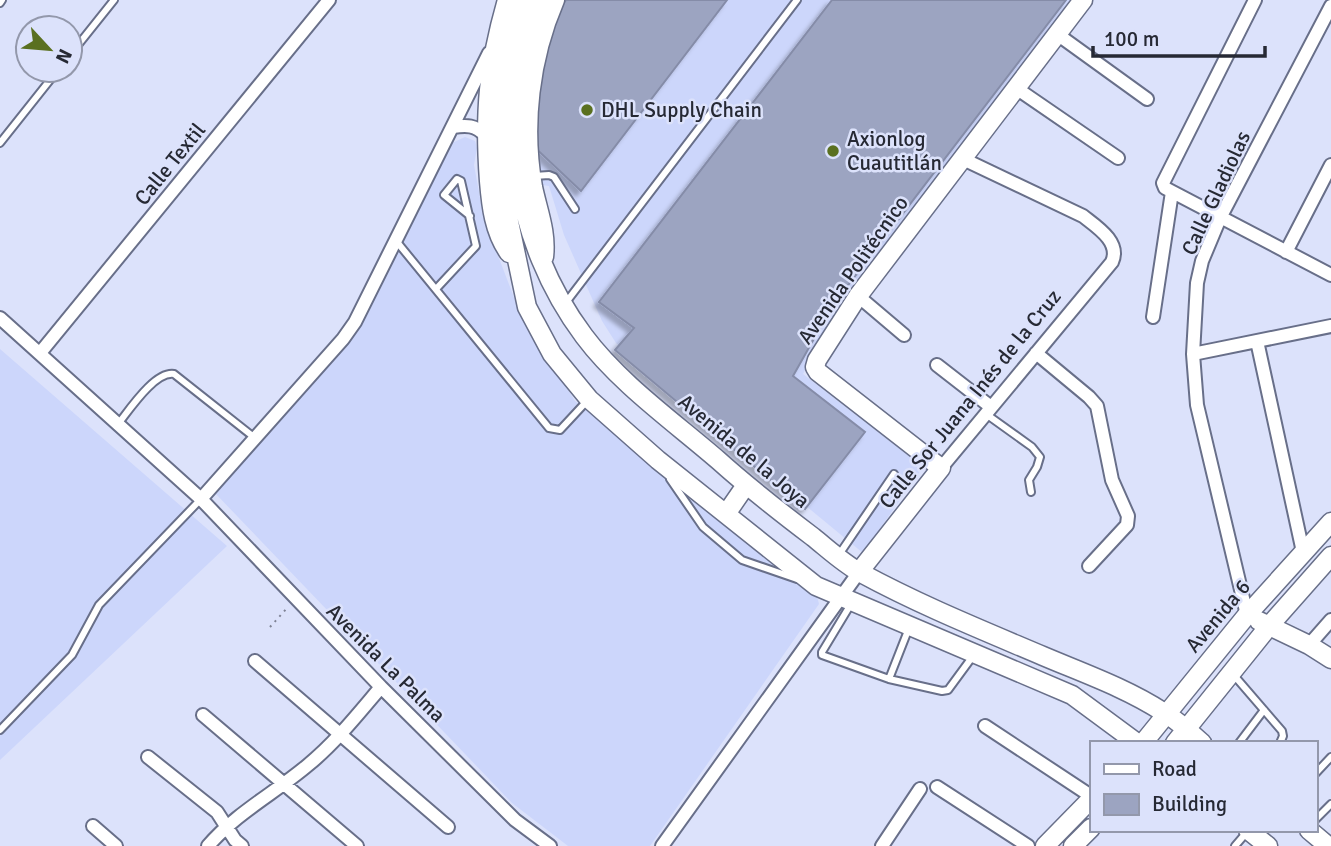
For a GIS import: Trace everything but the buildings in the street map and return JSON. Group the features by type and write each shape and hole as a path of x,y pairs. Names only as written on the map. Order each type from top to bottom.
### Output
{"main road":[{"path":"507,0 495,43 487,96 485,135 494,222 502,244 517,264"},
{"name":"Avenida de la Joya","path":"521,0 504,65 500,104 517,264 527,307 552,354 589,399 657,460 816,586 1072,695 1134,741"},
{"name":"Avenida de la Joya","path":"537,0 523,44 515,105 512,199 564,306 584,338 618,374 746,485 859,572 959,620 1138,697 1167,714 1181,736"},
{"path":"543,264 544,230 532,176 528,139 531,81 545,22 555,0"},
{"name":"Avenida Politécnico","path":"941,468 818,372 815,366 858,296 1083,0"},
{"name":"Calle Sor Juana Inés de la Cruz","path":"859,572 941,468"},
{"path":"726,514 746,485"},
{"name":"Avenida 6","path":"1145,741 1247,615 1331,522"},
{"path":"1181,736 1269,626 1331,556"},
{"path":"1247,615 1309,645 1331,659"},
{"path":"1045,846 1090,798"},
{"path":"1073,846 1090,829"},
{"path":"1250,832 1268,846"}],"street":[{"name":"Calle Textil","path":"40,353 329,0"},
{"path":"1153,317 1168,188 1255,0"},
{"name":"Calle Gladiolas","path":"1247,615 1197,405 1193,354 1197,283 1202,261 1220,218 1331,5"},
{"path":"1057,34 1147,99"},
{"path":"201,499 343,339 355,322 495,43"},
{"path":"1016,88 1118,158"},
{"path":"453,127 470,125 485,135"},
{"name":"Calle Sor Juana Inés de la Cruz","path":"941,468 1112,262 1115,254 1114,245 1083,216 961,158"},
{"path":"1286,252 1331,165"},
{"path":"1168,188 1331,275"},
{"path":"858,296 904,335"},
{"name":"Avenida La Palma","path":"0,318 201,499 381,687 515,820 550,846"},
{"path":"1193,354 1331,326"},
{"path":"1257,341 1303,552"},
{"path":"1036,354 1097,406 1112,480 1128,516 1127,525 1089,566"},
{"path":"937,365 988,411"},
{"path":"662,846 825,618 846,600 859,572"},
{"path":"1309,645 1331,620"},
{"path":"255,661 448,827"},
{"path":"208,846 225,827 309,765 381,687"},
{"path":"203,715 357,846"},
{"path":"985,726 1090,796"},
{"path":"148,757 217,812 225,827 242,846"},
{"path":"937,788 1028,846"},
{"path":"887,844 919,789"},
{"path":"93,826 116,846"}],"lane":[{"path":"84,38 114,0"},
{"path":"564,306 797,0"},
{"path":"0,143 47,84"},
{"path":"532,176 554,177 575,209"},
{"path":"436,289 476,246 470,216 461,181 457,179 444,195 470,216"},
{"path":"397,242 549,428 560,430 589,399"},
{"path":"118,424 157,378 166,373 174,374 255,438"},
{"path":"988,411 1032,447 1040,457 1029,480 1031,492"},
{"path":"657,460 703,527 742,560 816,586"},
{"path":"838,556 894,474"},
{"path":"0,730 72,655 99,605 201,499"},
{"path":"846,600 838,625 822,655 889,679 942,691 948,690 974,654"},
{"path":"825,618 838,625"},
{"path":"889,679 910,626"},
{"path":"1232,673 1282,732 1281,741"},
{"path":"1241,741 1264,710"},
{"path":"1317,772 1331,757"},
{"path":"1317,818 1331,804"},
{"path":"1235,846 1246,832"}],"path":[{"path":"270,627 296,599"}],"shaded area":[{"name":"Axionlog Cuautitlán","path":"565,0 1072,0 840,302 803,374 923,467 863,553 657,383 616,343 602,321 564,235 549,186 542,185 535,128 541,70"},
{"path":"465,137 475,141 477,148 474,165 484,219 520,313 575,401 817,596 819,604 650,846 568,846 512,803 214,492 354,331 452,143"},
{"path":"0,349 227,546 0,760"}],"place":[{"name":"DHL Supply Chain","path":"587,110"},
{"name":"Axionlog Cuautitlán","path":"833,151"}]}
